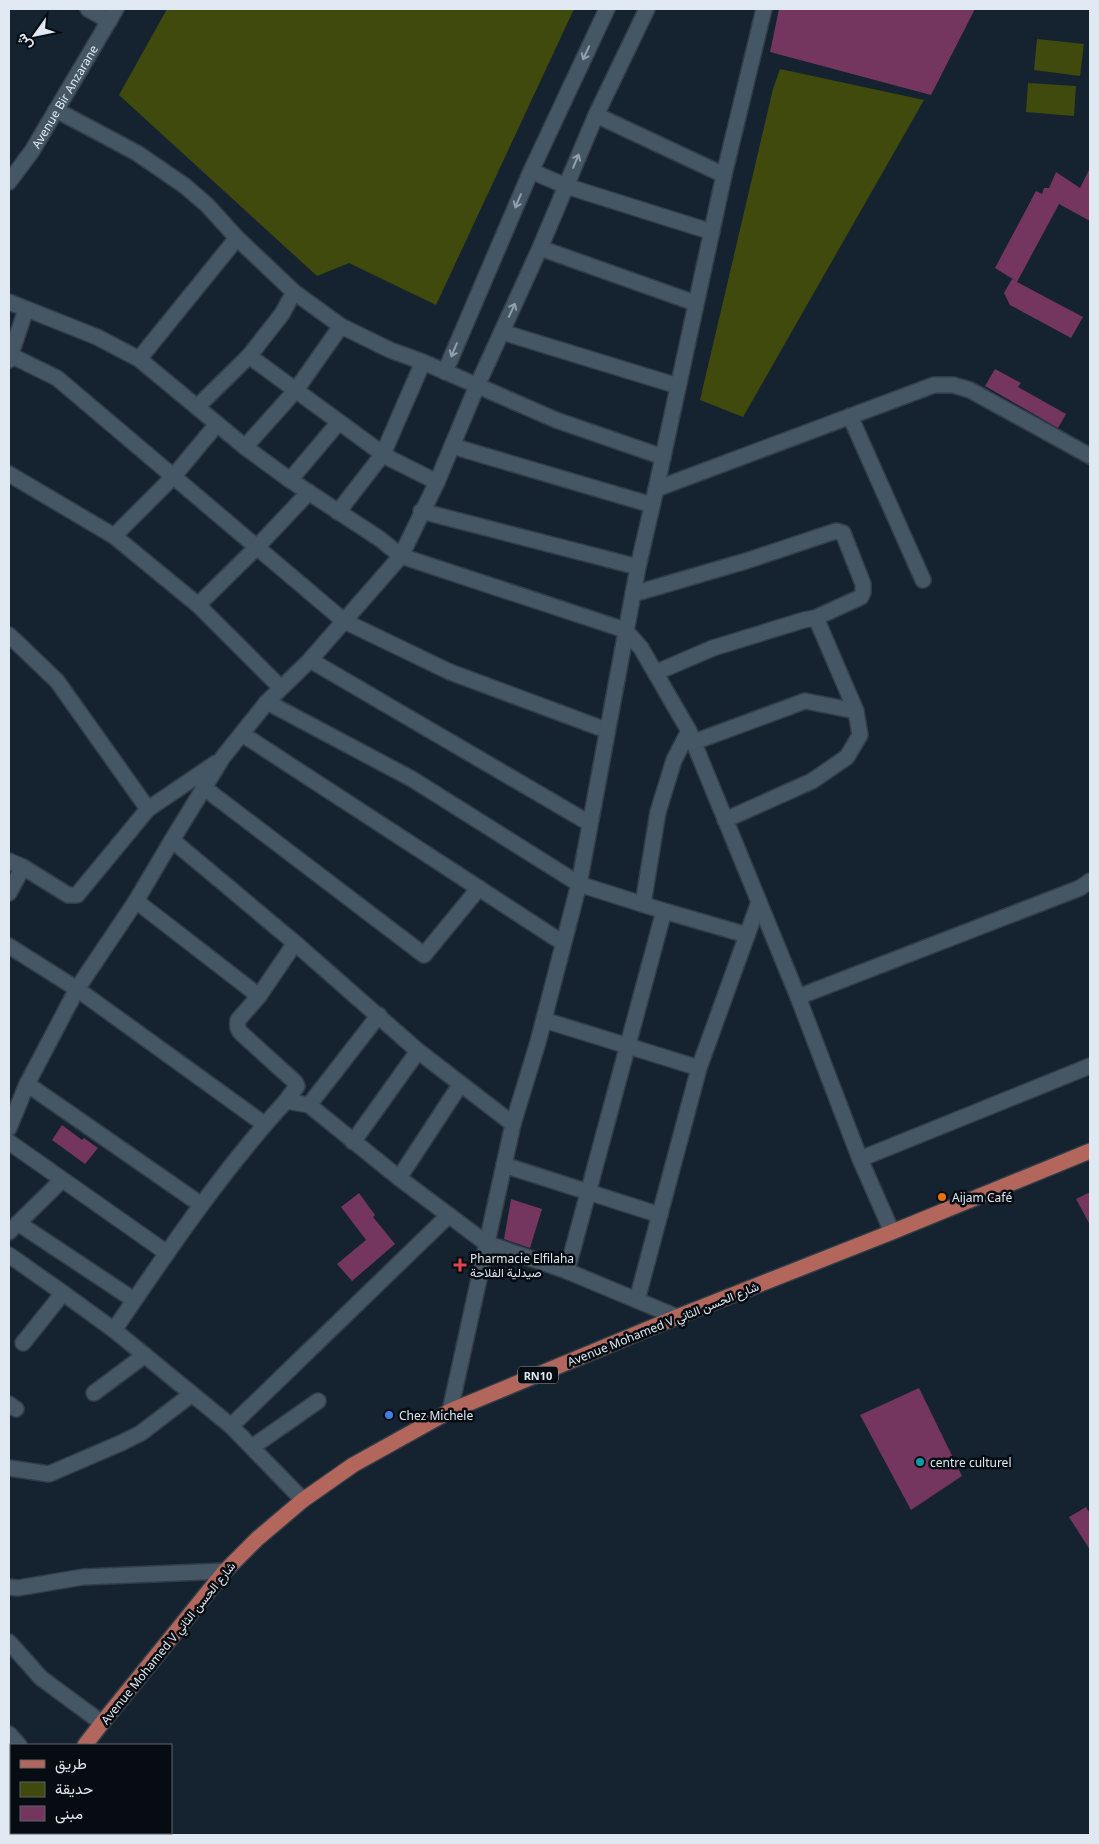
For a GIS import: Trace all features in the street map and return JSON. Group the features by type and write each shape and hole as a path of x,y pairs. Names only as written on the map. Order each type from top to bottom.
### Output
{"main road":[{"name":"Avenue Mohamed V شارع الحسن الثاني","path":"87,1744 225,1571 257,1539 303,1500 353,1465 450,1411 677,1317 1090,1151"}],"street":[{"path":"88,9 113,15"},
{"path":"445,372 531,171 607,9"},
{"path":"9,1128 27,1084 77,989 136,901 203,787 267,702 310,660 401,556 437,482 476,386 540,248 596,115 647,9"},
{"path":"450,1411 513,1124 544,1020 579,884 606,730 638,567 724,174 764,9"},
{"name":"Avenue Bir Anzarane","path":"9,182 32,151 113,15"},
{"path":"56,110 137,153 161,169 207,206 237,238 294,292 341,326 390,350 423,362 556,420 663,457"},
{"path":"596,115 724,174"},
{"path":"531,171 566,186 712,232"},
{"path":"139,359 237,238"},
{"path":"540,248 695,303"},
{"path":"197,407 249,356 282,314 294,292"},
{"path":"9,302 97,337 139,359 245,447 290,480 380,539 401,556 625,630 641,648 656,672 691,737 798,997 860,1159 892,1232"},
{"path":"26,310 9,357 57,378 344,621 450,672 606,730"},
{"path":"245,447 296,390 341,326"},
{"path":"502,332 678,386"},
{"path":"249,356 383,454 437,482"},
{"path":"338,512 383,454 423,362"},
{"path":"656,489 934,385 953,385 970,390 1090,456"},
{"path":"850,416 923,580"},
{"path":"290,480 339,422"},
{"path":"114,536 173,477 217,424"},
{"path":"452,446 652,505"},
{"path":"9,474 114,536 198,605 280,688"},
{"path":"198,605 309,492"},
{"path":"422,511 638,567"},
{"path":"633,594 746,561 836,531 843,533 863,584 864,592 861,597 815,618 713,648 656,672"},
{"path":"725,820 812,781 847,757 860,735 856,710 815,618"},
{"path":"10,637 57,681 148,809"},
{"path":"310,660 589,824"},
{"path":"643,904 658,812 674,760 691,737 805,701 856,710"},
{"path":"267,702 412,779 579,884 664,911 747,934"},
{"path":"242,734 563,943"},
{"path":"9,861 23,867 68,895 76,895 148,809 223,758"},
{"path":"203,787 424,955 479,888"},
{"path":"172,840 296,943 418,1051 513,1124"},
{"path":"9,893 23,867"},
{"path":"798,997 1080,888 1090,882"},
{"path":"136,901 259,996"},
{"path":"638,1300 699,1068 759,902"},
{"path":"567,1272 664,911"},
{"path":"114,1330 200,1204 297,1086 295,1082 238,1031 238,1020 259,996 296,943"},
{"path":"9,946 77,989 264,1124"},
{"path":"309,1105 379,1015"},
{"path":"544,1020 699,1068"},
{"path":"353,1142 418,1051"},
{"path":"860,1159 1090,1066"},
{"path":"27,1084 200,1204"},
{"path":"399,1178 460,1085"},
{"path":"286,1101 309,1105 399,1178 486,1242 567,1272 677,1317"},
{"path":"9,1142 167,1253"},
{"path":"504,1165 660,1215"},
{"path":"62,1180 14,1228 134,1300"},
{"path":"231,1426 449,1215"},
{"path":"9,1255 114,1330 231,1426 303,1500"},
{"path":"24,1343 63,1293"},
{"path":"94,1393 145,1355"},
{"path":"9,1468 50,1474 141,1433 192,1394"},
{"path":"252,1448 318,1401"},
{"path":"12,1590 83,1577 225,1571"},
{"path":"9,1642 41,1678 102,1723"},
{"path":"9,1734 18,1744"}],"green space":[{"path":"167,9 574,9 436,305 349,263 317,276 119,95"},
{"path":"1037,39 1084,44 1080,76 1034,70"},
{"path":"780,69 924,100 743,417 700,400 773,89"},
{"path":"1028,83 1076,86 1074,116 1026,112"}],"building":[{"path":"779,9 975,9 931,95 770,52"},
{"path":"1090,168 1090,221 1059,204 1017,282 1083,317 1071,338 1010,305 1004,293 1012,279 1016,281 995,268 1036,191 1042,194 1044,188 1049,188 1056,172 1080,188"},
{"path":"995,369 1021,383 1018,387 1066,414 1058,428 985,386"},
{"path":"62,1125 82,1140 84,1138 98,1148 85,1164 52,1140"},
{"path":"1090,1192 1090,1225 1076,1199"},
{"path":"359,1193 375,1215 373,1217 395,1244 352,1281 337,1264 366,1240 341,1207"},
{"path":"511,1199 542,1209 530,1248 504,1239"},
{"name":"centre culturel","path":"919,1388 962,1476 911,1510 860,1415"},
{"path":"1086,1507 1090,1514 1090,1550 1069,1517"}],"place":[{"name":"Aijam Café","path":"942,1197"},
{"name":"Pharmacie Elfilaha صيدلية الفلاحة","path":"460,1265"},
{"name":"Chez Michele","path":"389,1415"},
{"name":"centre culturel","path":"920,1462"}]}
